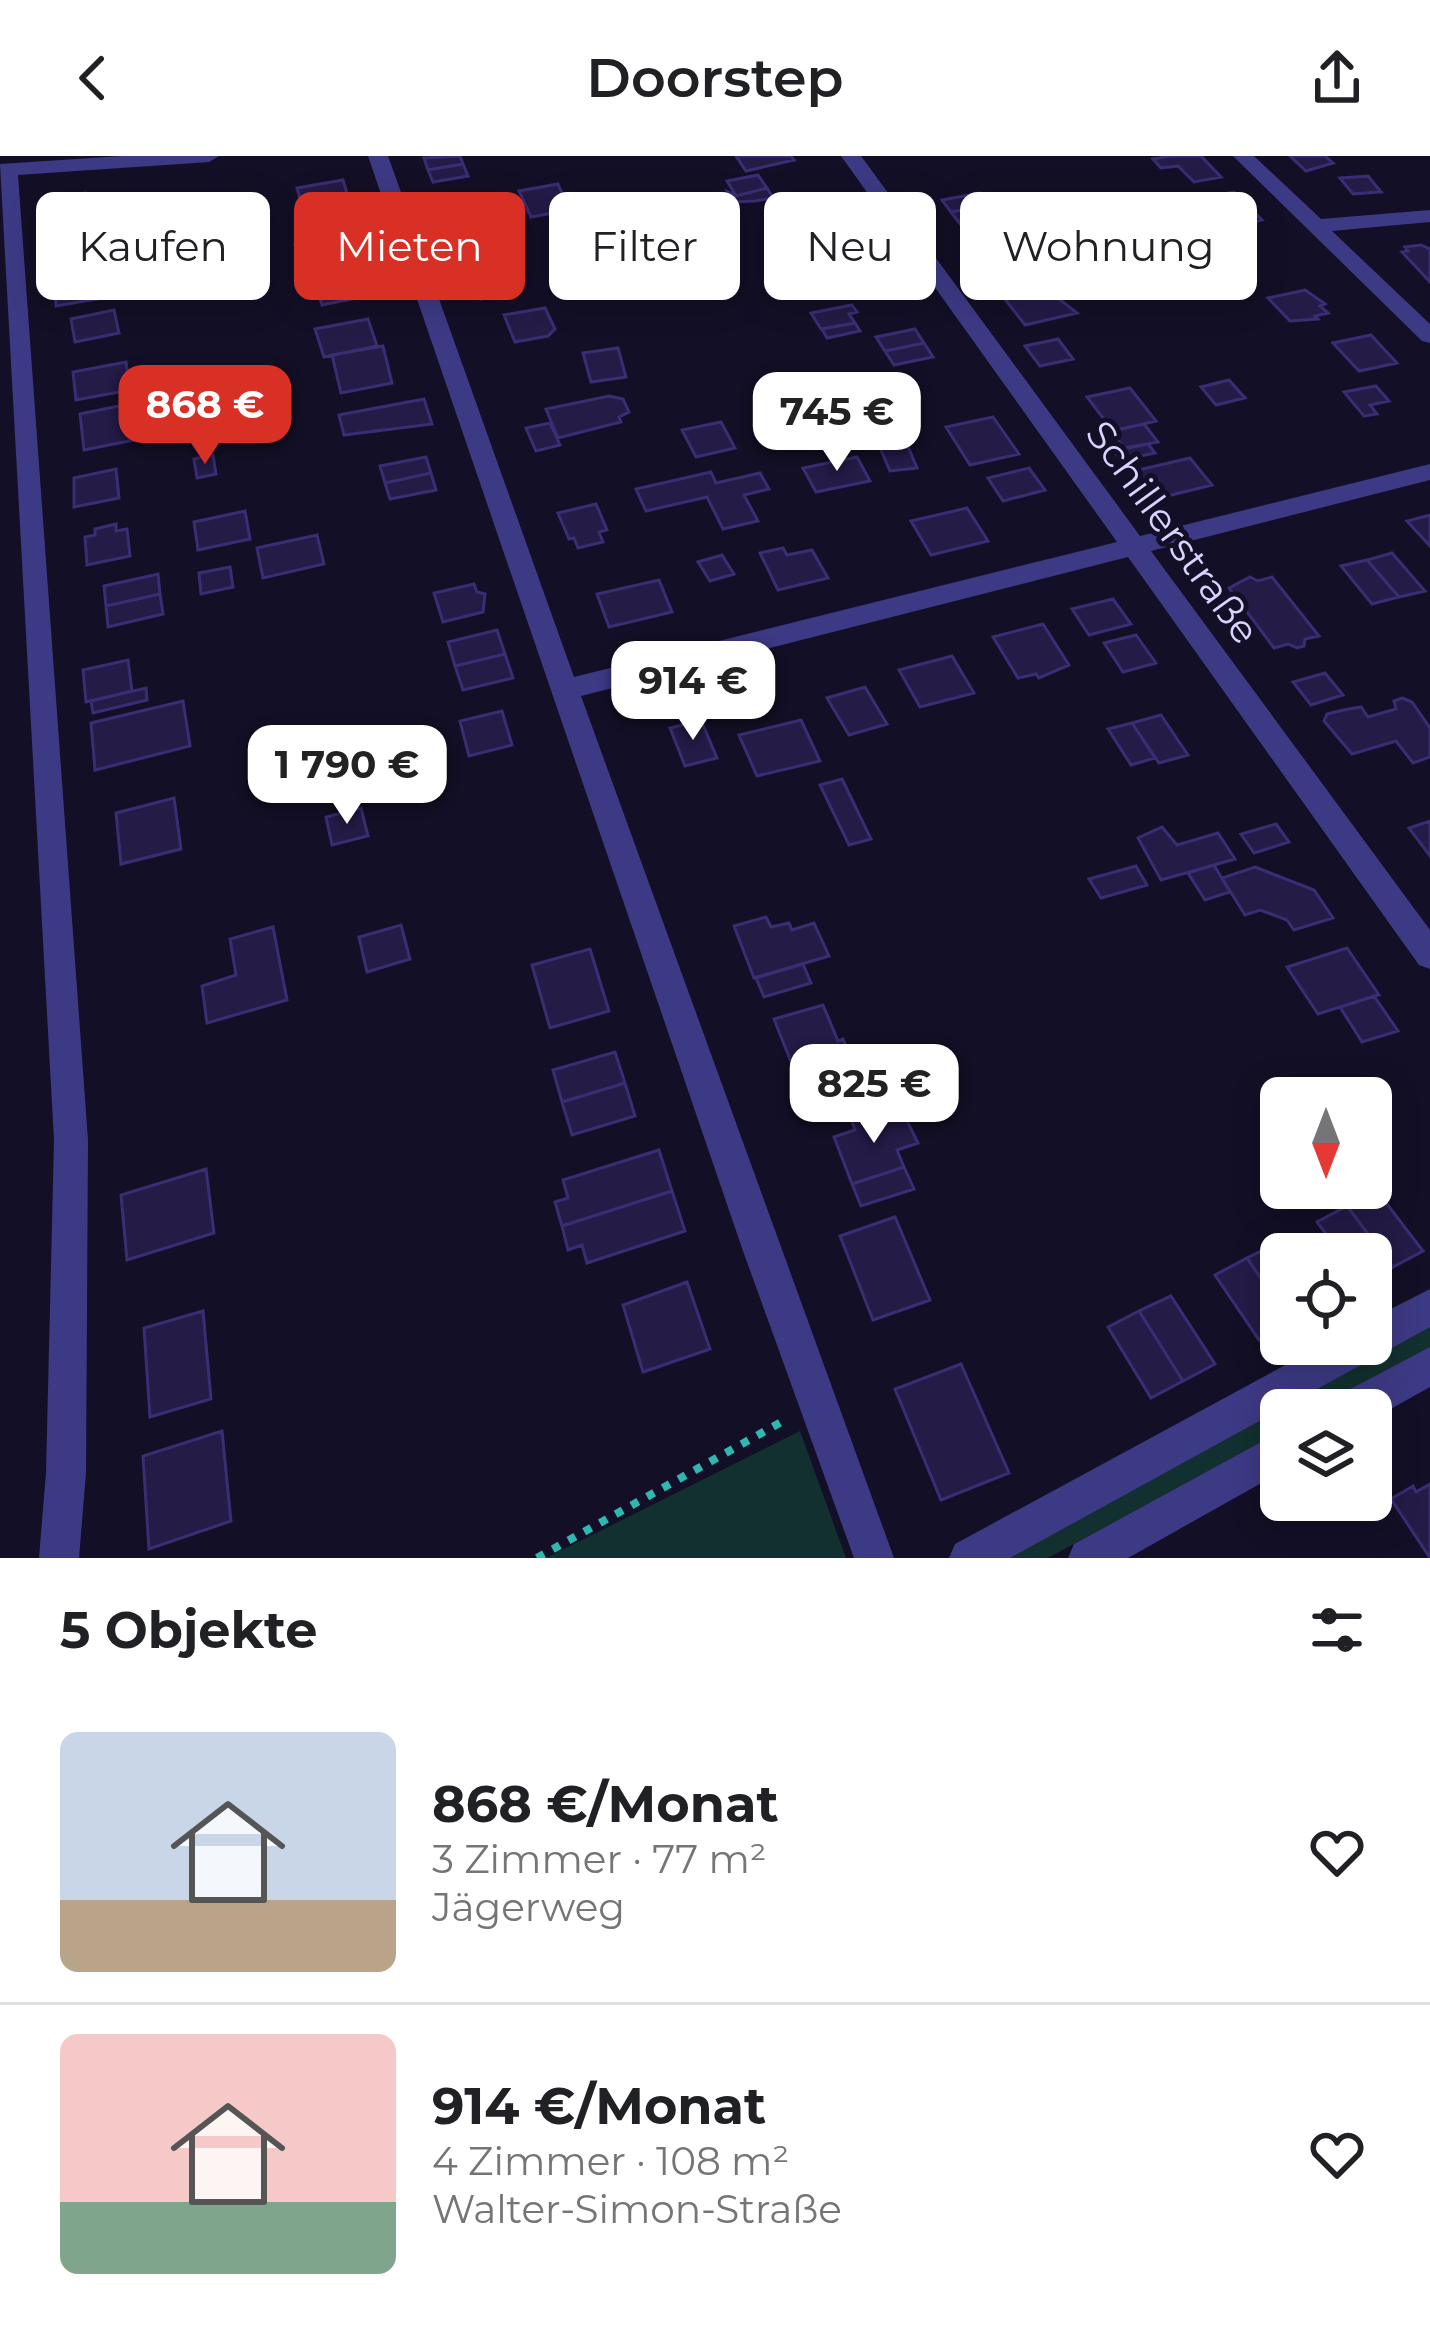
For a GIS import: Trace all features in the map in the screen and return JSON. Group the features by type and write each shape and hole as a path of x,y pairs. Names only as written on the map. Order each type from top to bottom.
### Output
{"street":[{"path":"58,1558 66,1474 71,1140 4,170 209,156"},
{"path":"378,156 816,1407 874,1558"},
{"name":"Schillerstraße","path":"851,156 1430,955"},
{"path":"1243,156 1430,336"},
{"path":"1316,226 1430,216"},
{"path":"564,690 1430,472"},
{"path":"1392,1328 1430,1307"},
{"path":"969,1558 1323,1365"},
{"path":"1389,1389 1430,1366"},
{"path":"1088,1558 1260,1462"}],"path":[{"path":"537,1558 766,1429 816,1407"}],"green space":[{"path":"1430,1325 1430,1349 1357,1389 1315,1389 1358,1365 1392,1365 1392,1346"},
{"path":"1260,1419 1260,1442 1048,1558 1010,1558"},
{"path":"800,1431 846,1558 546,1558"}],"building":[{"path":"460,156 463,164 428,170 424,158"},
{"path":"736,156 791,156 794,160 746,171"},
{"path":"1201,156 1221,177 1194,182 1178,166 1161,168 1153,159"},
{"path":"1290,156 1325,156 1333,163 1306,171"},
{"path":"463,164 468,176 433,182 428,170"},
{"path":"758,175 767,188 740,195 727,181"},
{"path":"1368,176 1381,192 1353,194 1340,178"},
{"path":"343,180 347,192 298,192 297,188"},
{"path":"558,184 561,192 549,192 549,214 531,217 525,192 519,191"},
{"path":"767,188 769,192 755,201 740,202 740,195"},
{"path":"960,197 960,210 951,212 942,200"},
{"path":"1405,247 1430,249 1430,282 1402,252 1408,251"},
{"path":"1305,290 1325,304 1320,306 1328,313 1315,316 1318,319 1290,321 1268,298"},
{"path":"56,300 91,300 56,306"},
{"path":"1006,300 1060,300 1077,313 1025,325"},
{"path":"852,305 857,312 849,314 855,323 821,329 811,313"},
{"path":"545,308 555,329 548,336 515,342 504,315"},
{"path":"114,310 119,333 75,342 71,319"},
{"path":"368,319 377,346 324,357 315,329"},
{"path":"855,323 860,331 827,338 822,329"},
{"path":"915,329 924,343 885,351 876,337"},
{"path":"1371,335 1397,363 1359,371 1333,343"},
{"path":"1058,339 1073,359 1040,366 1025,346"},
{"path":"924,343 933,357 894,365 885,351"},
{"path":"383,346 392,383 341,393 332,355"},
{"path":"618,348 626,377 591,382 583,353"},
{"path":"126,362 130,390 76,400 73,372"},
{"path":"1229,380 1245,398 1216,405 1201,387"},
{"path":"1376,386 1389,401 1370,405 1377,414 1364,416 1344,392"},
{"path":"1130,388 1156,421 1113,431 1087,397"},
{"path":"609,396 623,399 629,412 619,417 621,422 558,438 546,409"},
{"path":"424,399 432,424 344,435 339,415"},
{"path":"133,403 139,439 84,450 80,414"},
{"path":"813,408 825,426 797,433 786,415"},
{"path":"993,417 1019,454 970,465 946,427"},
{"path":"721,422 735,448 696,457 682,430"},
{"path":"550,423 560,445 536,451 526,428"},
{"path":"1144,424 1158,442 1124,448 1111,431"},
{"path":"907,444 917,468 890,471 880,448"},
{"path":"1148,444 1155,453 1121,460 1114,451"},
{"path":"213,455 216,474 197,478 194,459"},
{"path":"426,457 431,473 385,483 380,466"},
{"path":"857,457 870,481 816,492 803,468"},
{"path":"1190,458 1212,485 1151,500 1130,472"},
{"path":"1029,468 1045,490 1003,501 988,478"},
{"path":"116,469 119,498 74,507 74,478"},
{"path":"711,472 716,483 760,473 769,489 744,495 758,521 723,529 707,497 646,511 636,489"},
{"path":"431,473 436,490 390,499 385,483"},
{"path":"596,504 607,530 599,532 603,542 578,548 558,513"},
{"path":"967,508 988,541 931,555 911,521"},
{"path":"245,511 250,539 198,550 194,522"},
{"path":"1430,515 1430,546 1407,521"},
{"path":"116,524 116,531 127,529 130,556 87,565 85,537"},
{"path":"317,535 324,564 263,578 257,548"},
{"path":"783,548 787,555 812,550 828,578 778,590 760,553"},
{"path":"1392,553 1425,591 1399,597 1367,560"},
{"path":"722,555 734,574 710,581 698,562"},
{"path":"1367,560 1399,597 1372,604 1341,566"},
{"path":"230,567 233,587 201,594 199,573"},
{"path":"158,574 160,594 106,606 104,586"},
{"path":"1250,577 1258,581 1272,577 1319,636 1305,639 1304,646 1297,648 1288,644 1274,648 1229,588"},
{"path":"659,580 672,612 609,627 597,594"},
{"path":"474,584 477,592 485,594 483,612 443,622 434,593"},
{"path":"160,594 163,614 108,627 106,606"},
{"path":"1113,599 1131,624 1089,635 1072,609"},
{"path":"1043,624 1069,665 1039,678 1036,674 1018,678 993,637"},
{"path":"497,630 505,654 455,666 448,642"},
{"path":"1136,635 1156,663 1123,672 1104,643"},
{"path":"505,654 513,678 463,690 455,666"},
{"path":"952,656 974,693 920,707 899,670"},
{"path":"128,660 132,691 86,702 83,670"},
{"path":"1325,673 1343,695 1311,705 1293,682"},
{"path":"865,687 887,724 849,735 827,698"},
{"path":"146,688 147,700 93,713 91,701"},
{"path":"183,701 190,746 95,770 91,723"},
{"path":"1394,701 1412,702 1430,728 1430,757 1413,763 1396,741 1352,754 1324,721 1327,714 1361,707 1368,717 1396,709"},
{"path":"502,711 512,745 469,756 460,721"},
{"path":"1161,715 1188,755 1159,763 1132,723"},
{"path":"701,720 717,758 685,766 670,728"},
{"path":"801,720 820,761 757,776 739,735"},
{"path":"1132,723 1155,758 1131,765 1108,729"},
{"path":"420,754 426,782 384,791 379,763"},
{"path":"276,766 280,788 257,794 253,771"},
{"path":"842,779 871,839 849,845 820,785"},
{"path":"174,798 181,849 121,864 116,813"},
{"path":"361,808 368,836 332,845 326,817"},
{"path":"1430,821 1430,856 1409,828"},
{"path":"1276,824 1289,842 1254,853 1241,834"},
{"path":"1162,827 1177,845 1218,833 1235,859 1161,880 1138,838"},
{"path":"1214,865 1230,892 1205,900 1188,873"},
{"path":"1136,866 1147,885 1101,898 1089,879"},
{"path":"1255,867 1314,890 1333,918 1294,930 1287,920 1260,910 1245,915 1222,878"},
{"path":"766,917 771,927 789,923 792,930 814,923 829,956 754,978 734,926"},
{"path":"401,925 410,959 367,972 359,937"},
{"path":"273,927 287,1000 207,1023 202,986 236,975 230,939"},
{"path":"1347,948 1379,995 1318,1014 1287,967"},
{"path":"590,949 609,1011 550,1028 532,965"},
{"path":"803,964 811,983 764,997 756,978"},
{"path":"1374,996 1398,1031 1362,1042 1340,1007"},
{"path":"823,1005 852,1060 797,1077 774,1019"},
{"path":"615,1052 625,1083 562,1102 553,1070"},
{"path":"625,1083 635,1116 572,1135 562,1102"},
{"path":"870,1110 876,1123 906,1119 918,1143 897,1150 904,1167 852,1184 834,1137 855,1130 850,1116"},
{"path":"659,1150 672,1191 562,1226 555,1202 568,1198 563,1180"},
{"path":"904,1167 914,1189 861,1206 852,1184"},
{"path":"206,1169 214,1233 127,1260 121,1195"},
{"path":"672,1191 685,1231 587,1263 582,1245 568,1250 562,1226"},
{"path":"1349,1209 1391,1209 1423,1251 1393,1267 1392,1233 1367,1233"},
{"path":"1349,1209 1367,1233 1325,1233 1317,1222"},
{"path":"895,1217 930,1300 873,1320 840,1236"},
{"path":"1260,1252 1260,1277 1247,1258"},
{"path":"1247,1258 1260,1277 1260,1339 1259,1340 1215,1275"},
{"path":"687,1282 710,1349 643,1372 623,1305"},
{"path":"1171,1296 1215,1364 1183,1381 1139,1311"},
{"path":"203,1311 211,1399 150,1417 144,1328"},
{"path":"1139,1311 1183,1381 1151,1398 1108,1327"},
{"path":"961,1364 1009,1473 941,1500 895,1389"},
{"path":"222,1431 231,1521 149,1549 143,1456"},
{"path":"1430,1484 1430,1558 1392,1501 1413,1486 1416,1492"}]}
